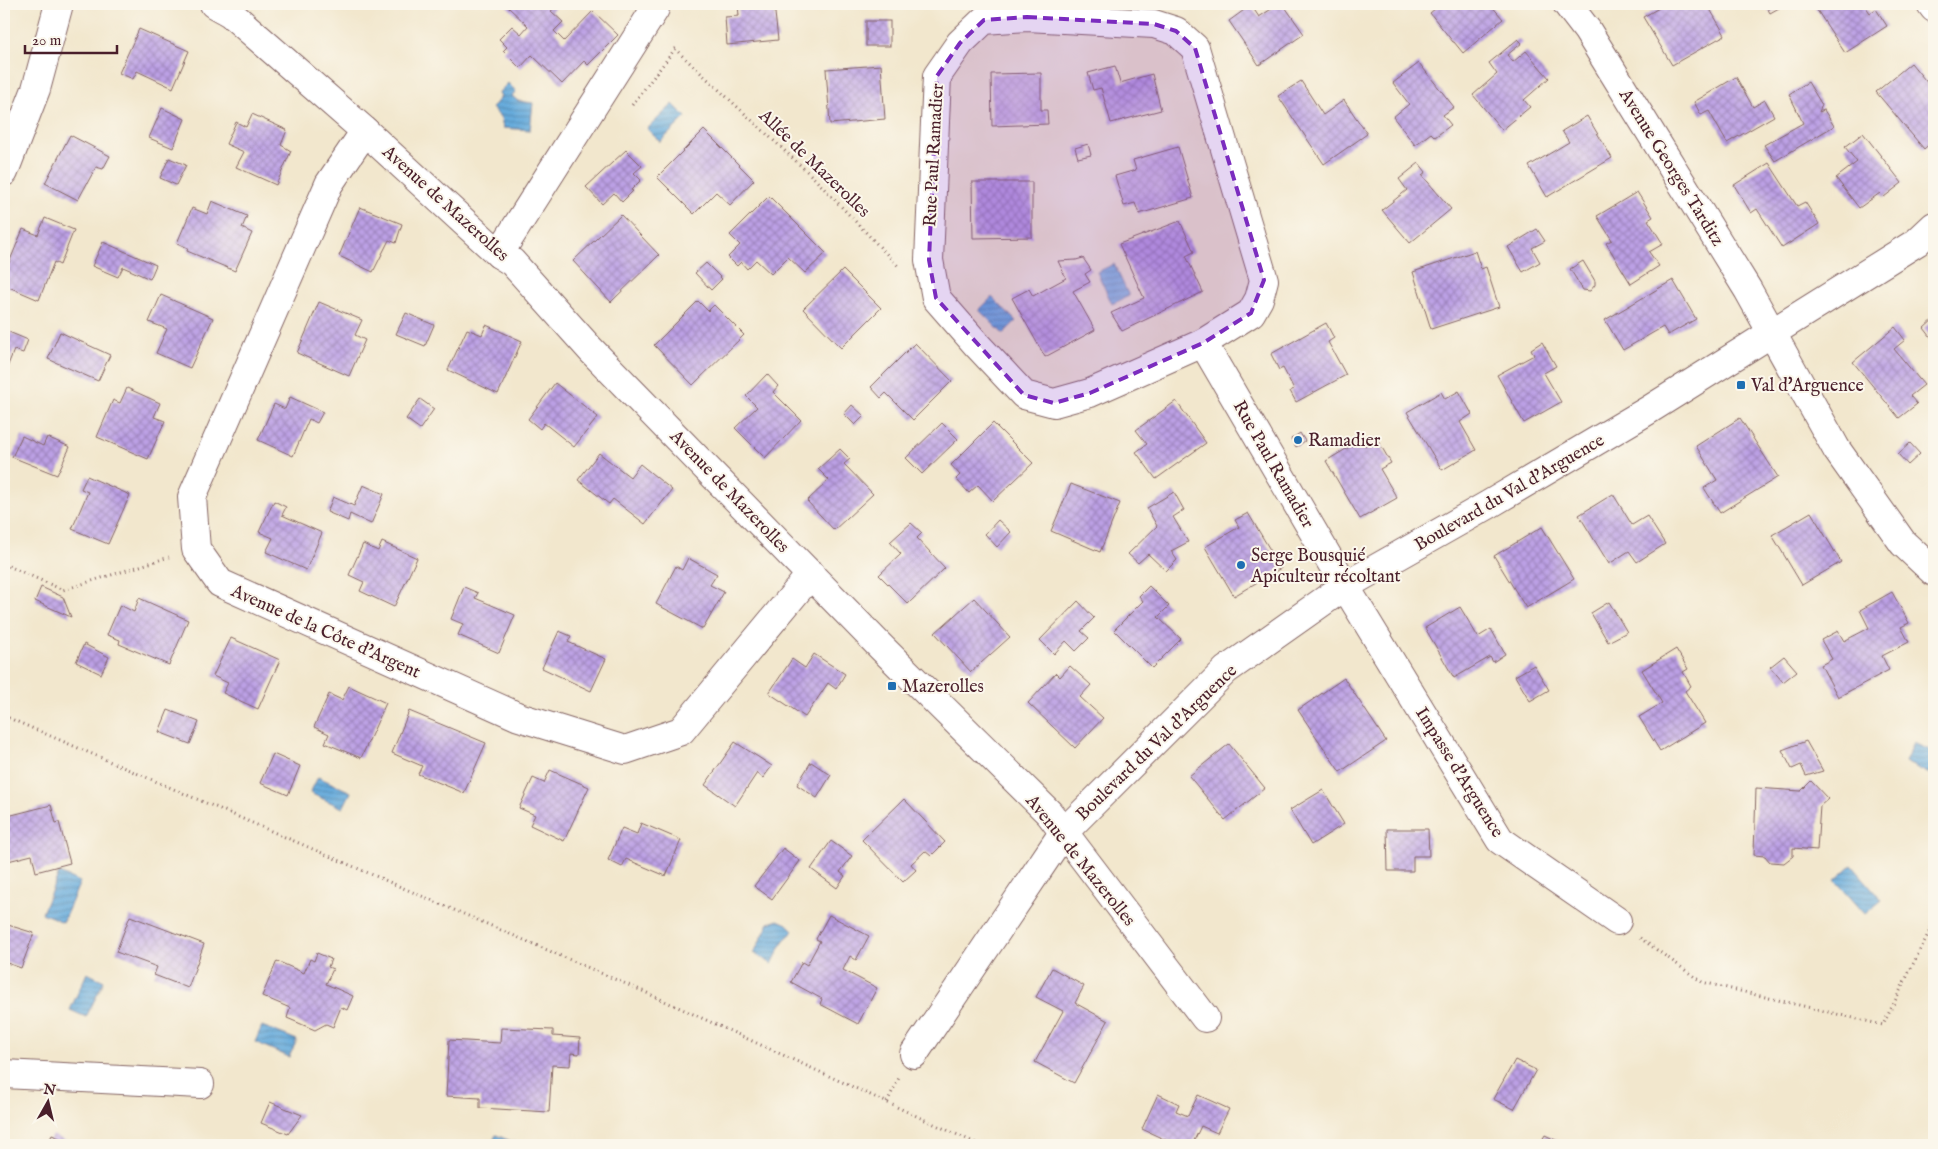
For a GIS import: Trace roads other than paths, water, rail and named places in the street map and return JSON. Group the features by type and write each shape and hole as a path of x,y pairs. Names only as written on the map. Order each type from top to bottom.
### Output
{"street":[{"path":"4,172 36,89 59,4"},
{"name":"Avenue de Mazerolles","path":"214,4 230,13 365,131 499,254 512,262 591,350 881,647 1049,814 1205,1018"},
{"path":"499,254 655,9 651,4"},
{"name":"Avenue Georges Tarditz","path":"1567,4 1587,30 1772,332 1837,450 1903,543 1934,572"},
{"path":"1931,4 1934,8"},
{"name":"Rue Paul Ramadier","path":"983,12 1027,17 1154,24 1176,31 1195,48 1264,280 1260,298 1251,313 1203,343 1090,393 1054,403 1024,395 936,298 929,260 937,76 983,12"},
{"name":"Avenue de la Côte d'Argent","path":"365,131 328,184 192,497 196,549 220,583 519,717 625,750 681,731 811,574"},
{"name":"Boulevard du Val d'Arguence","path":"914,1054 1064,832 1226,670 1345,586 1488,505 1638,416 1917,242 1934,226"},
{"name":"Rue Paul Ramadier","path":"1203,343 1345,586"},
{"name":"Impasse d'Arguence","path":"1345,586 1500,840 1617,921"},
{"path":"4,1074 200,1084"}],"water":[{"path":"508,83 516,91 512,96 518,101 533,103 530,130 503,128 501,118 492,108 501,97 499,92"},
{"path":"673,104 686,117 660,142 647,129"},
{"path":"1114,264 1129,296 1112,304 1097,272"},
{"path":"992,297 1016,321 1003,334 979,310"},
{"path":"1914,743 1934,752 1934,776 1905,762"},
{"path":"318,777 351,792 343,808 310,793"},
{"path":"1852,865 1882,900 1865,914 1835,880"},
{"path":"59,873 80,882 63,922 42,913"},
{"path":"778,920 787,924 794,931 784,940 772,964 754,953 769,923"},
{"path":"87,973 104,981 86,1017 70,1010"},
{"path":"262,1026 297,1040 289,1057 255,1042"},
{"path":"496,1135 518,1144 491,1145"}],"place":[{"name":"Val d'Arguence","path":"1741,385"},
{"name":"Ramadier","path":"1298,440"},
{"name":"Serge Bousquié Apiculteur récoltant","path":"1241,565"},
{"name":"Mazerolles","path":"892,686"}]}
